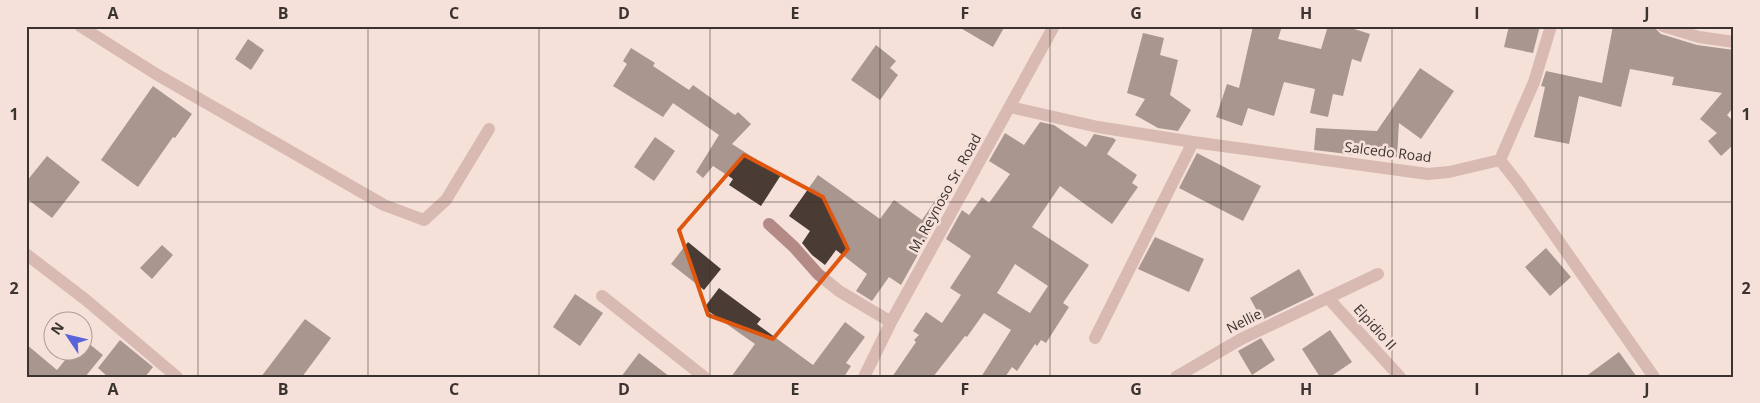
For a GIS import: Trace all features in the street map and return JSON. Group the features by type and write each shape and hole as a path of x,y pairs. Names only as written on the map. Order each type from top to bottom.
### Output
{"street":[{"path":"80,26 156,74 384,205 424,220 446,200 489,129"},
{"name":"M. Reynoso Sr. Road","path":"864,377 891,322 1054,26"},
{"path":"1551,26 1534,82 1500,160 1524,191 1654,377"},
{"path":"1663,26 1699,37 1734,42"},
{"name":"Salcedo Road","path":"1010,107 1098,127 1428,174 1455,171 1500,160"},
{"path":"1095,338 1193,142"},
{"path":"768,224 794,247 818,274 838,291 891,322"},
{"path":"26,254 86,300 177,377"},
{"name":"Nellie","path":"1176,377 1241,338 1378,274"},
{"path":"602,296 704,377"},
{"name":"Elpidio II","path":"1328,298 1400,377"}],"highlighted area":[{"path":"744,155 823,197 848,249 773,339 708,315 679,230"}],"building":[{"path":"957,26 1005,26 993,47"},
{"path":"1253,26 1282,26 1278,39 1321,49 1328,26 1345,26 1370,34 1361,62 1352,59 1343,96 1333,94 1328,117 1310,113 1315,89 1284,82 1274,116 1248,108 1242,126 1216,117 1227,84 1239,88"},
{"path":"1509,26 1540,26 1533,53 1504,47"},
{"path":"1613,26 1641,26 1656,29 1661,34 1697,45 1734,50 1734,107 1727,115 1732,120 1734,119 1734,147 1732,146 1721,156 1708,141 1717,133 1700,119 1722,93 1672,85 1674,77 1630,69 1621,107 1579,96 1569,144 1534,137 1545,87 1541,86 1546,71 1602,83"},
{"path":"1143,33 1164,38 1160,55 1178,60 1170,95 1191,110 1178,131 1158,128 1135,115 1145,99 1127,93"},
{"path":"248,39 264,50 251,70 235,59"},
{"path":"876,45 896,61 890,68 898,75 880,100 851,80"},
{"path":"631,48 655,63 653,66 689,90 693,85 735,115 738,112 751,124 732,144 781,175 761,206 729,185 733,179 713,166 703,178 696,172 719,135 673,103 663,117 613,86 627,64 623,61"},
{"path":"1420,68 1454,91 1421,139 1399,123 1397,157 1314,150 1316,128 1377,131"},
{"path":"153,86 192,114 175,138 173,137 138,187 101,160"},
{"path":"1040,122 1054,125 1086,147 1094,134 1113,138 1116,140 1107,154 1137,175 1132,183 1138,187 1112,224 1060,186 1032,227 1089,265 1063,303 1069,307 1046,343 1041,340 1037,346 1035,344 1017,371 1012,367 1005,377 981,377 1011,330 984,313 967,337 965,336 933,377 892,377 916,342 914,340 919,335 913,331 926,312 942,323 961,295 950,288 971,256 946,239 962,210 969,215 982,197 989,203 1010,174 989,161 1005,133 1024,145","holes":["1015,264 1048,286 1030,313 997,293"]},
{"path":"655,137 675,151 654,181 634,167"},
{"path":"1197,153 1261,186 1243,221 1179,188"},
{"path":"47,156 80,182 52,218 26,198 26,182"},
{"path":"818,175 880,219 894,200 922,220 939,195 948,201 901,285 889,277 872,301 856,291 867,274 836,250 825,265 812,255 802,243 810,231 789,216"},
{"path":"1155,237 1204,259 1189,292 1138,269"},
{"path":"688,242 721,269 704,290 671,264"},
{"path":"162,245 173,255 152,279 140,268"},
{"path":"1546,248 1571,277 1550,296 1525,267"},
{"path":"1299,269 1314,295 1262,320 1250,298"},
{"path":"719,288 761,319 757,324 813,365 845,322 865,337 846,363 851,366 844,377 731,377 755,344 704,308"},
{"path":"575,294 603,313 580,346 553,327"},
{"path":"305,319 331,338 302,377 261,377"},
{"path":"1330,330 1352,362 1330,377 1320,377 1302,349"},
{"path":"1261,338 1275,360 1252,375 1238,351"},
{"path":"120,340 153,367 145,377 108,377 98,368"},
{"path":"26,344 42,357 42,360 45,360 57,370 65,360 92,360 92,346 103,355 85,377 26,377"},
{"path":"1619,352 1637,377 1585,377"},
{"path":"639,353 670,377 621,377"}]}
